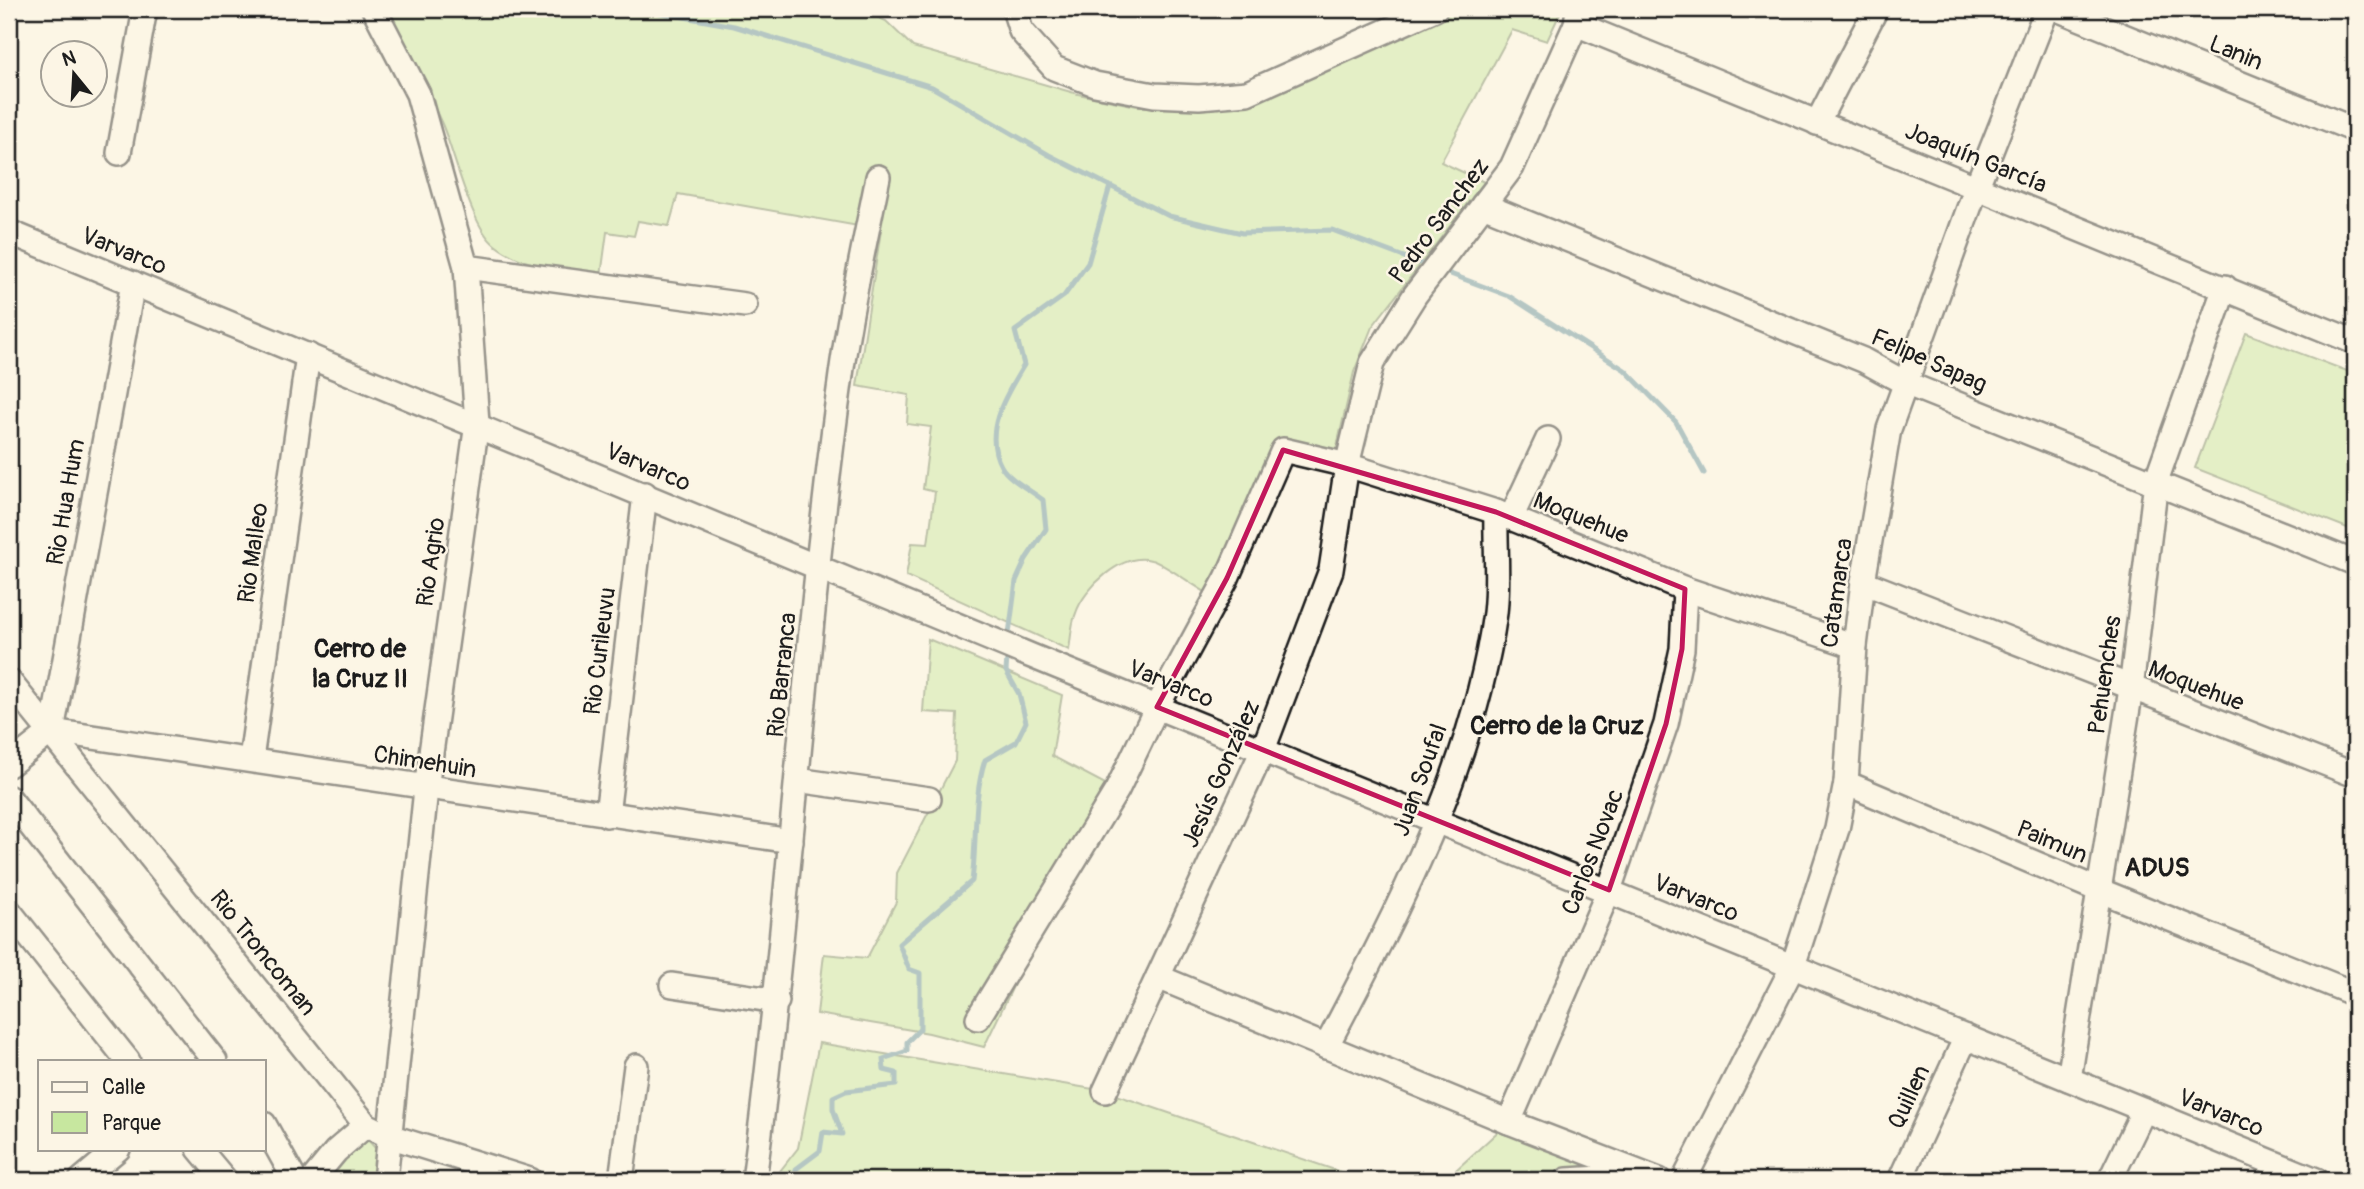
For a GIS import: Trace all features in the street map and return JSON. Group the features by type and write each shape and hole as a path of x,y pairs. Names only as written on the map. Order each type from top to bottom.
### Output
{"street":[{"path":"119,153 145,9"},
{"name":"Rio Agrio","path":"374,9 418,94 466,267 477,424 426,789 385,1180"},
{"path":"1014,9 1021,31 1054,68 1095,84 1154,95 1199,97 1247,93 1435,9"},
{"path":"1817,123 1876,9"},
{"name":"Catamarca","path":"1684,1180 1793,966 1837,829 1846,783 1855,646 1863,582 1889,429 1977,186 2047,9"},
{"name":"Lanin","path":"2057,9 2355,130"},
{"name":"Joaquín García","path":"1577,16 1817,123 2355,342"},
{"name":"Pedro Sanchez","path":"1347,466 1372,363 1415,295 1512,167 1577,16"},
{"name":"Rio Barranca","path":"754,1180 777,1001 797,780 841,373 878,177"},
{"name":"Felipe Sapag","path":"1483,205 1863,360 1905,383 2156,481 2355,563"},
{"name":"Varvarco","path":"9,232 1157,707 2316,1180"},
{"path":"466,267 745,306"},
{"name":"Rio Hua Hum","path":"52,731 133,283"},
{"name":"Pehuenches","path":"2068,1079 2101,891 2131,689 2156,481 2225,287"},
{"name":"Rio Malleo","path":"251,759 308,355"},
{"path":"1504,515 1548,439"},
{"name":"Moquehue","path":"1157,707 1227,578 1283,450 1347,466 1504,515 1685,589 1855,646"},
{"name":"Jesús González","path":"1105,1091 1263,750 1331,570 1347,466"},
{"name":"Rio Curileuvu","path":"607,815 645,494"},
{"name":"Juan Soufal","path":"1326,1047 1388,929 1437,821 1483,677 1495,611 1504,515"},
{"name":"Moquehue","path":"1863,582 2355,775"},
{"name":"Carlos Novac","path":"1508,1122 1609,891 1666,724 1682,649 1685,589"},
{"name":"Rio Troncoman","path":"9,681 52,731 366,1125 389,1136 530,1180"},
{"path":"978,1018 1117,790 1157,707"},
{"path":"9,765 52,731"},
{"name":"Chimehuin","path":"52,731 251,759 426,789 791,841"},
{"path":"797,780 929,799"},
{"name":"Paimun","path":"1846,783 2101,891 2355,994"},
{"path":"9,798 214,1060"},
{"path":"9,911 127,1060"},
{"path":"1158,977 1508,1122 1652,1178"},
{"path":"672,985 777,1001"},
{"name":"Quillen","path":"1900,1180 1966,1037"},
{"path":"621,1180 636,1066"},
{"path":"2110,1180 2144,1110"},
{"path":"312,1180 336,1151 366,1125"},
{"path":"266,1128 295,1180"},
{"path":"81,1180 117,1150"},
{"path":"200,1150 225,1180"},
{"path":"1567,1180 1652,1178"}],"highlighted area":[{"path":"1283,450 1496,512 1685,589 1682,649 1666,724 1609,890 1157,707 1227,578"}],"green space":[{"path":"387,9 860,9 886,21 913,47 1078,94 1142,107 1211,107 1434,19 1450,9 1562,9 1547,41 1512,30 1441,162 1484,182 1372,327 1354,372 1335,455 1275,444 1207,593 1156,562 1140,559 1128,561 1106,574 1080,603 1074,617 1069,650 906,576 912,543 928,544 935,492 923,489 931,427 907,424 909,395 857,386 881,230 678,194 669,226 638,221 634,236 607,232 601,276 546,267 519,259 495,245 478,223 442,124"},
{"path":"2246,333 2355,374 2355,531 2195,468"},
{"path":"928,639 1062,695 1052,756 1109,786 984,1047 929,1033 817,1014 824,954 867,958 896,902 897,873 955,761 957,714 923,712"},
{"path":"819,1043 1105,1091 1364,1180 773,1180 798,1148"},
{"path":"1503,1127 1645,1180 1445,1180"},
{"path":"366,1138 400,1175 399,1180 323,1180"}],"waterway":[{"path":"639,9 734,26 932,87 1049,155 1169,216 1242,233 1332,230 1428,266"},
{"path":"1009,634 1016,581 1026,559 1046,529 1043,500 1009,476 996,453 994,440 999,414 1024,365 1015,331 1064,296 1088,263 1110,186"},
{"path":"1445,272 1509,296 1625,370 1676,422 1704,473"},
{"path":"795,1180 796,1169 820,1151 823,1132 842,1134 833,1109 833,1097 846,1091 896,1085 896,1073 884,1070 883,1059 907,1051 907,1042 920,1029 920,973 909,969 899,944 972,881 977,804 985,760 1016,742 1026,722 1019,694 1006,671 1007,658"}],"district":[{"name":"Cerro de la Cruz II","path":"360,664"},
{"name":"Cerro de la Cruz","path":"1557,726"},
{"name":"ADUS","path":"2157,868"}]}
